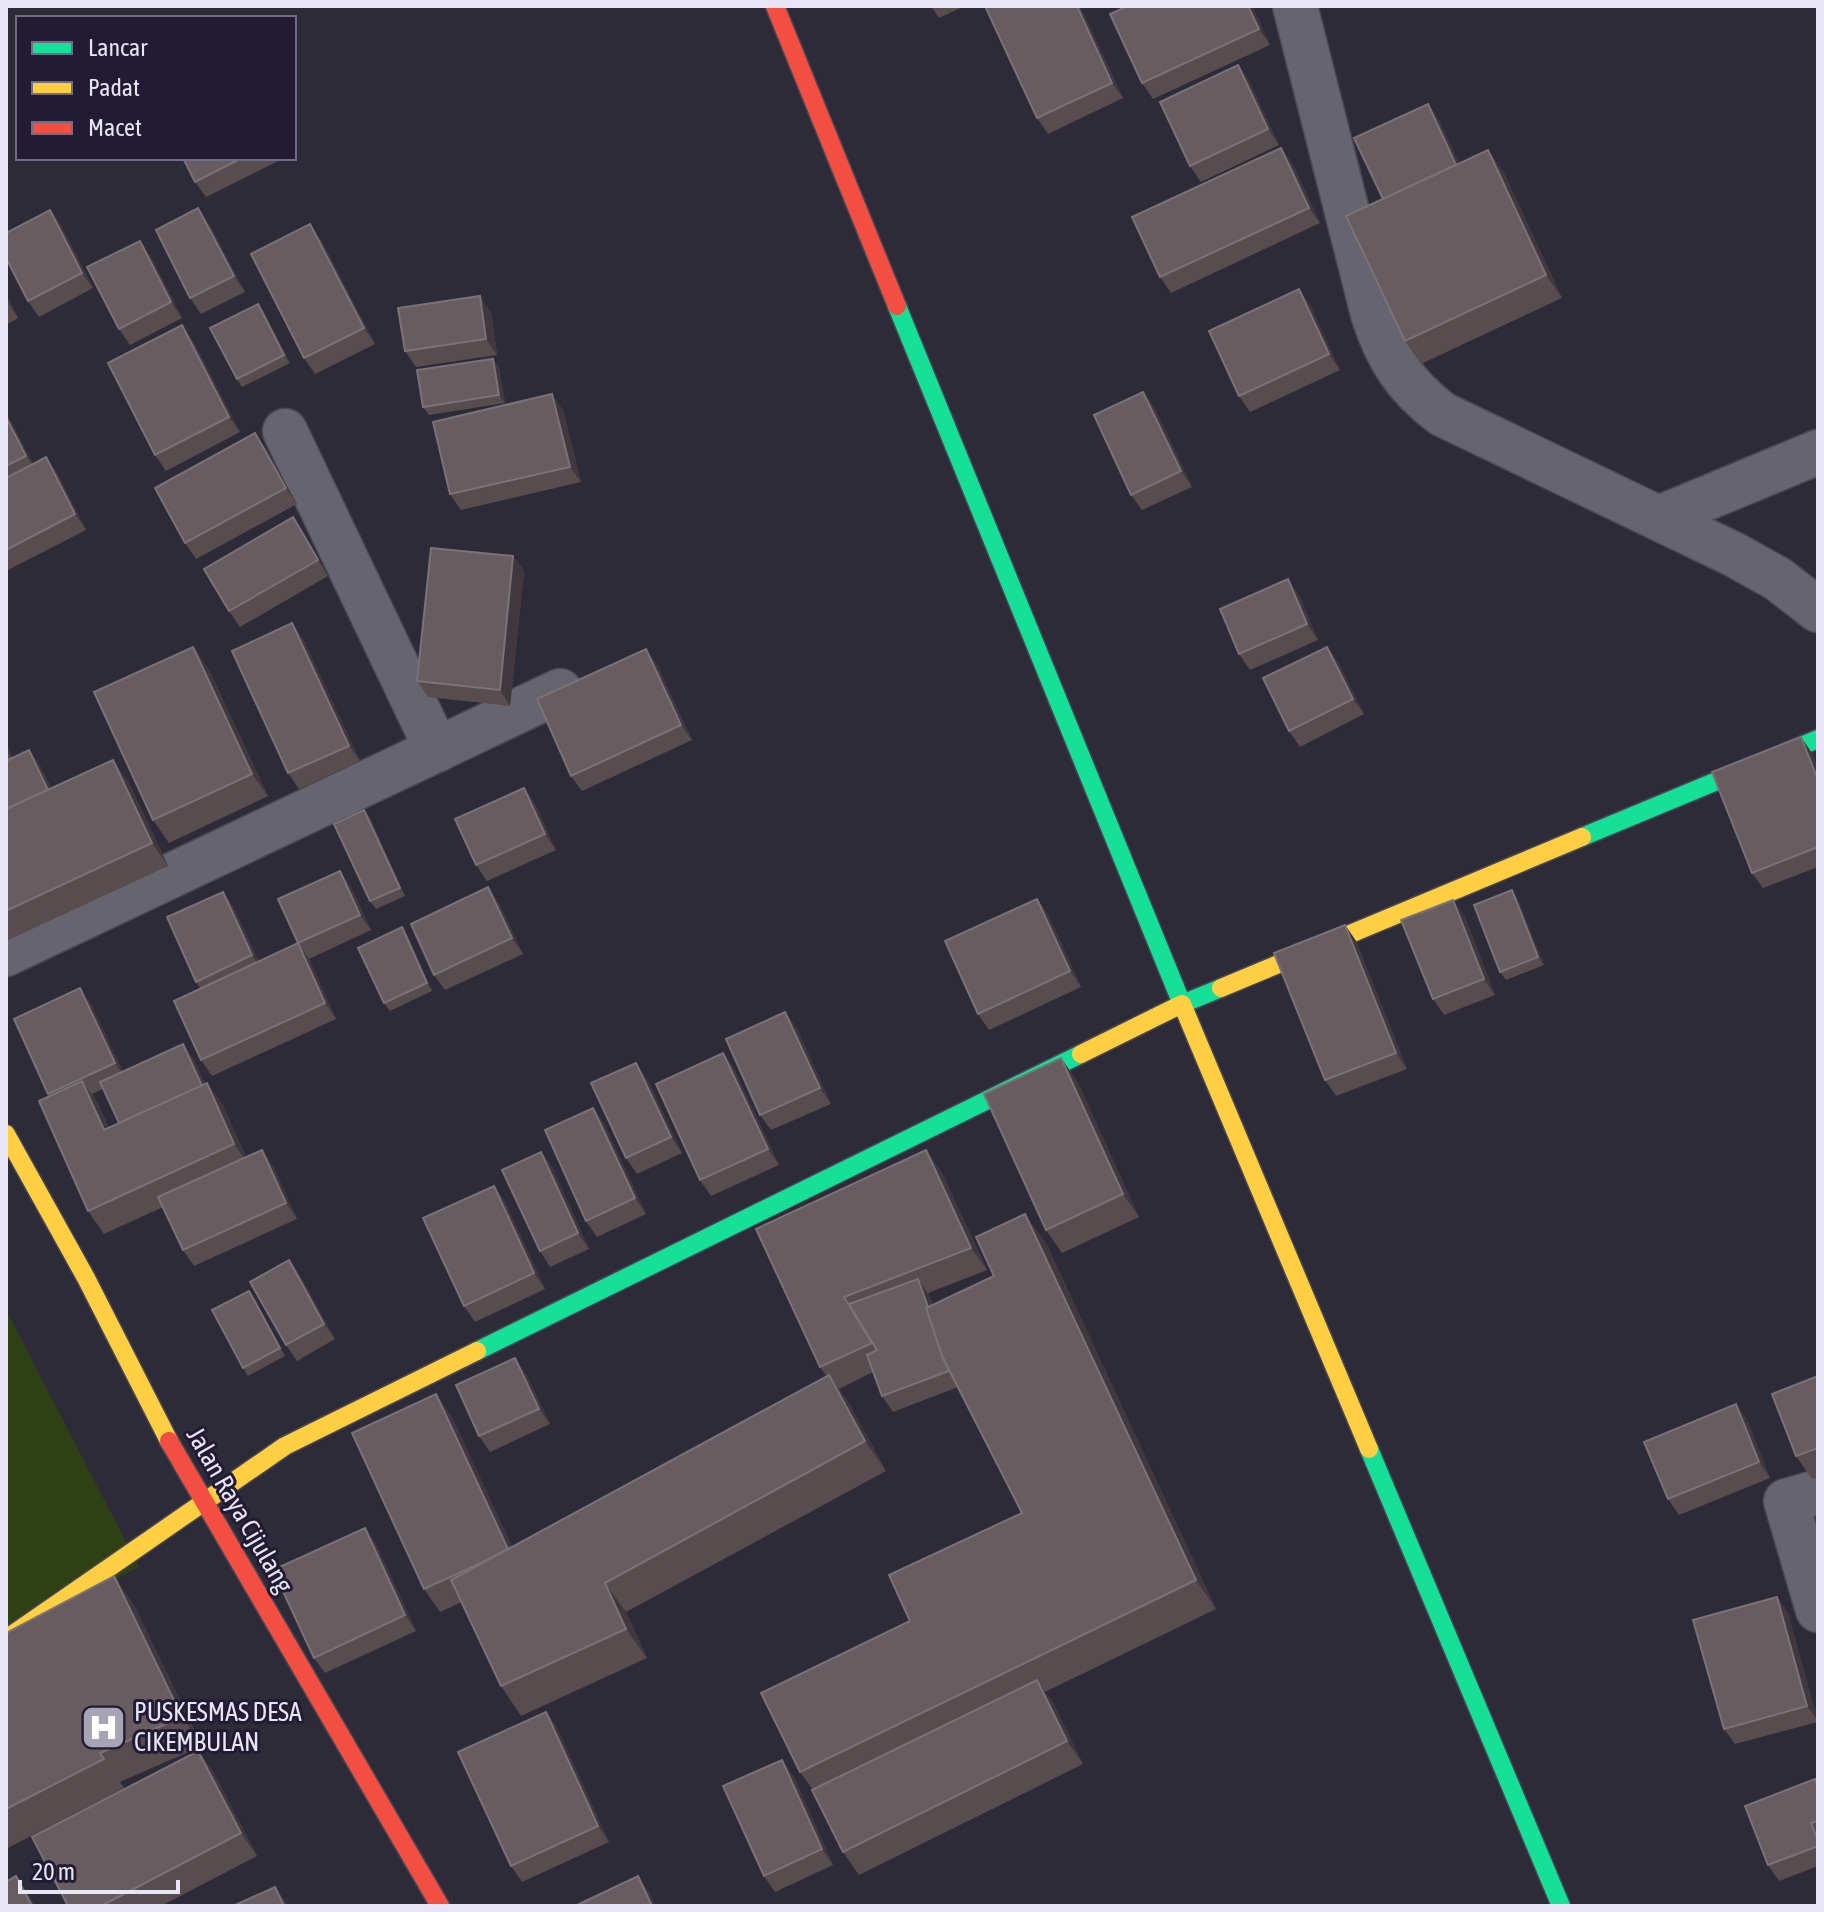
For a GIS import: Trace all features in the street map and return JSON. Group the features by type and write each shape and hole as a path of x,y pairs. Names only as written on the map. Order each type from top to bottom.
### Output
{"main road":[{"path":"775,6 1182,1004 1561,1906"},
{"path":"6,1639 285,1446 1182,1004 1818,739"},
{"name":"Jalan Raya Cijulang","path":"6,1134 203,1500 440,1906"}],"street":[{"path":"1295,6 1373,314 1384,347 1398,373 1418,396 1442,414 1778,579 1818,610"},
{"path":"285,431 437,750"},
{"path":"1659,518 1818,452"},
{"path":"6,954 560,691"},
{"path":"1818,1492 1786,1501 1818,1610"}],"green space":[{"path":"6,1310 139,1567 6,1636"}],"building":[{"path":"985,6 1077,6 1112,83 1037,118"},
{"path":"1128,6 1248,6 1259,29 1142,83 1110,14"},
{"path":"1238,65 1268,129 1190,166 1160,102"},
{"path":"1428,104 1456,165 1383,199 1354,138"},
{"path":"1281,148 1309,208 1160,277 1132,217"},
{"path":"1488,150 1546,275 1405,341 1346,216"},
{"path":"184,160 238,160 195,182"},
{"path":"198,208 234,276 190,298 156,230"},
{"path":"50,210 82,273 28,301 6,258 6,233"},
{"path":"310,224 364,328 304,358 251,254"},
{"path":"140,241 171,302 119,329 87,267"},
{"path":"1299,289 1329,354 1239,396 1209,331"},
{"path":"480,296 486,339 405,351 398,308"},
{"path":"258,304 284,355 237,379 210,328"},
{"path":"182,325 229,417 155,455 108,363"},
{"path":"493,359 499,395 423,407 417,370"},
{"path":"1143,392 1181,471 1131,495 1094,415"},
{"path":"552,394 570,467 450,494 433,422"},
{"path":"6,417 26,456 6,466"},
{"path":"255,433 286,488 185,543 155,488"},
{"path":"46,457 75,514 6,550 6,478"},
{"path":"293,517 318,560 229,611 204,569"},
{"path":"431,548 513,556 500,690 417,681"},
{"path":"1288,579 1307,624 1239,654 1220,609"},
{"path":"292,623 349,746 288,773 232,651"},
{"path":"193,647 252,774 153,820 94,692"},
{"path":"1327,647 1353,699 1289,731 1263,678"},
{"path":"646,649 681,725 571,776 537,699"},
{"path":"1801,737 1818,780 1818,847 1752,873 1712,772"},
{"path":"29,750 48,790 6,809 6,761"},
{"path":"113,760 152,843 6,911 6,809"},
{"path":"524,788 545,834 476,865 455,819"},
{"path":"364,810 400,888 370,901 334,824"},
{"path":"340,871 360,915 298,943 278,899"},
{"path":"488,887 512,938 434,975 411,924"},
{"path":"1512,890 1538,957 1500,972 1474,905"},
{"path":"223,892 252,955 196,982 167,917"},
{"path":"1037,899 1070,971 978,1014 945,941"},
{"path":"1453,900 1484,979 1433,999 1401,920"},
{"path":"1345,925 1396,1053 1325,1080 1274,953"},
{"path":"402,927 427,983 384,1003 358,948"},
{"path":"298,943 325,1003 201,1060 174,1001"},
{"path":"80,988 115,1063 48,1094 14,1019"},
{"path":"785,1012 820,1088 760,1115 726,1039"},
{"path":"183,1044 202,1086 119,1123 100,1082"},
{"path":"723,1053 768,1149 700,1180 656,1084"},
{"path":"1061,1058 1123,1194 1046,1230 984,1094"},
{"path":"636,1063 671,1137 626,1158 591,1083"},
{"path":"82,1081 104,1130 207,1083 234,1144 88,1211 39,1101"},
{"path":"593,1108 635,1198 586,1221 545,1130"},
{"path":"262,1150 286,1203 183,1250 158,1197"},
{"path":"926,1150 971,1248 844,1297 872,1343 820,1367 756,1229"},
{"path":"541,1152 578,1233 540,1251 502,1170"},
{"path":"494,1186 534,1273 464,1306 423,1218"},
{"path":"1025,1214 1196,1580 800,1772 761,1693 910,1621 889,1575 1022,1513 942,1356 926,1308 994,1276 976,1237"},
{"path":"289,1260 324,1324 286,1345 250,1282"},
{"path":"918,1279 949,1371 882,1396 867,1355 877,1350 849,1304"},
{"path":"249,1291 280,1348 243,1368 212,1310"},
{"path":"515,1358 539,1409 479,1436 456,1385"},
{"path":"829,1375 865,1441 605,1583 626,1629 501,1686 451,1580"},
{"path":"1818,1376 1818,1448 1796,1456 1772,1394"},
{"path":"436,1394 508,1549 424,1589 352,1433"},
{"path":"1736,1404 1759,1462 1668,1499 1644,1442"},
{"path":"365,1528 405,1615 314,1658 273,1570"},
{"name":"PUSKESMAS DESA CIKEMBULAN","path":"114,1576 182,1717 100,1753 104,1759 6,1809 6,1633"},
{"path":"1777,1597 1807,1706 1724,1729 1693,1620"},
{"path":"1037,1680 1067,1741 843,1852 812,1790"},
{"path":"546,1712 598,1826 511,1866 458,1752"},
{"path":"198,1751 241,1833 101,1906 68,1906 32,1837"},
{"path":"782,1760 822,1849 764,1876 723,1786"},
{"path":"1815,1779 1818,1821 1811,1823 1818,1846 1768,1865 1745,1806"},
{"path":"16,1876 32,1906 6,1906 6,1882"},
{"path":"638,1876 652,1906 575,1906"},
{"path":"275,1887 284,1906 233,1906"}],"traffic: fast":[{"path":"897,306 1182,1004 1221,988"},
{"path":"1582,837 1818,739"},
{"path":"477,1351 1081,1054"},
{"path":"1369,1449 1561,1906"}],"traffic: slow":[{"path":"1221,988 1582,837"},
{"path":"1081,1054 1182,1004 1369,1449"},
{"path":"6,1134 86,1278 169,1441"},
{"path":"6,1639 285,1446 477,1351"}],"traffic: jam":[{"path":"775,6 897,306"},
{"path":"169,1441 440,1906"}],"place":[{"name":"PUSKESMAS DESA CIKEMBULAN","path":"103,1727"}]}
